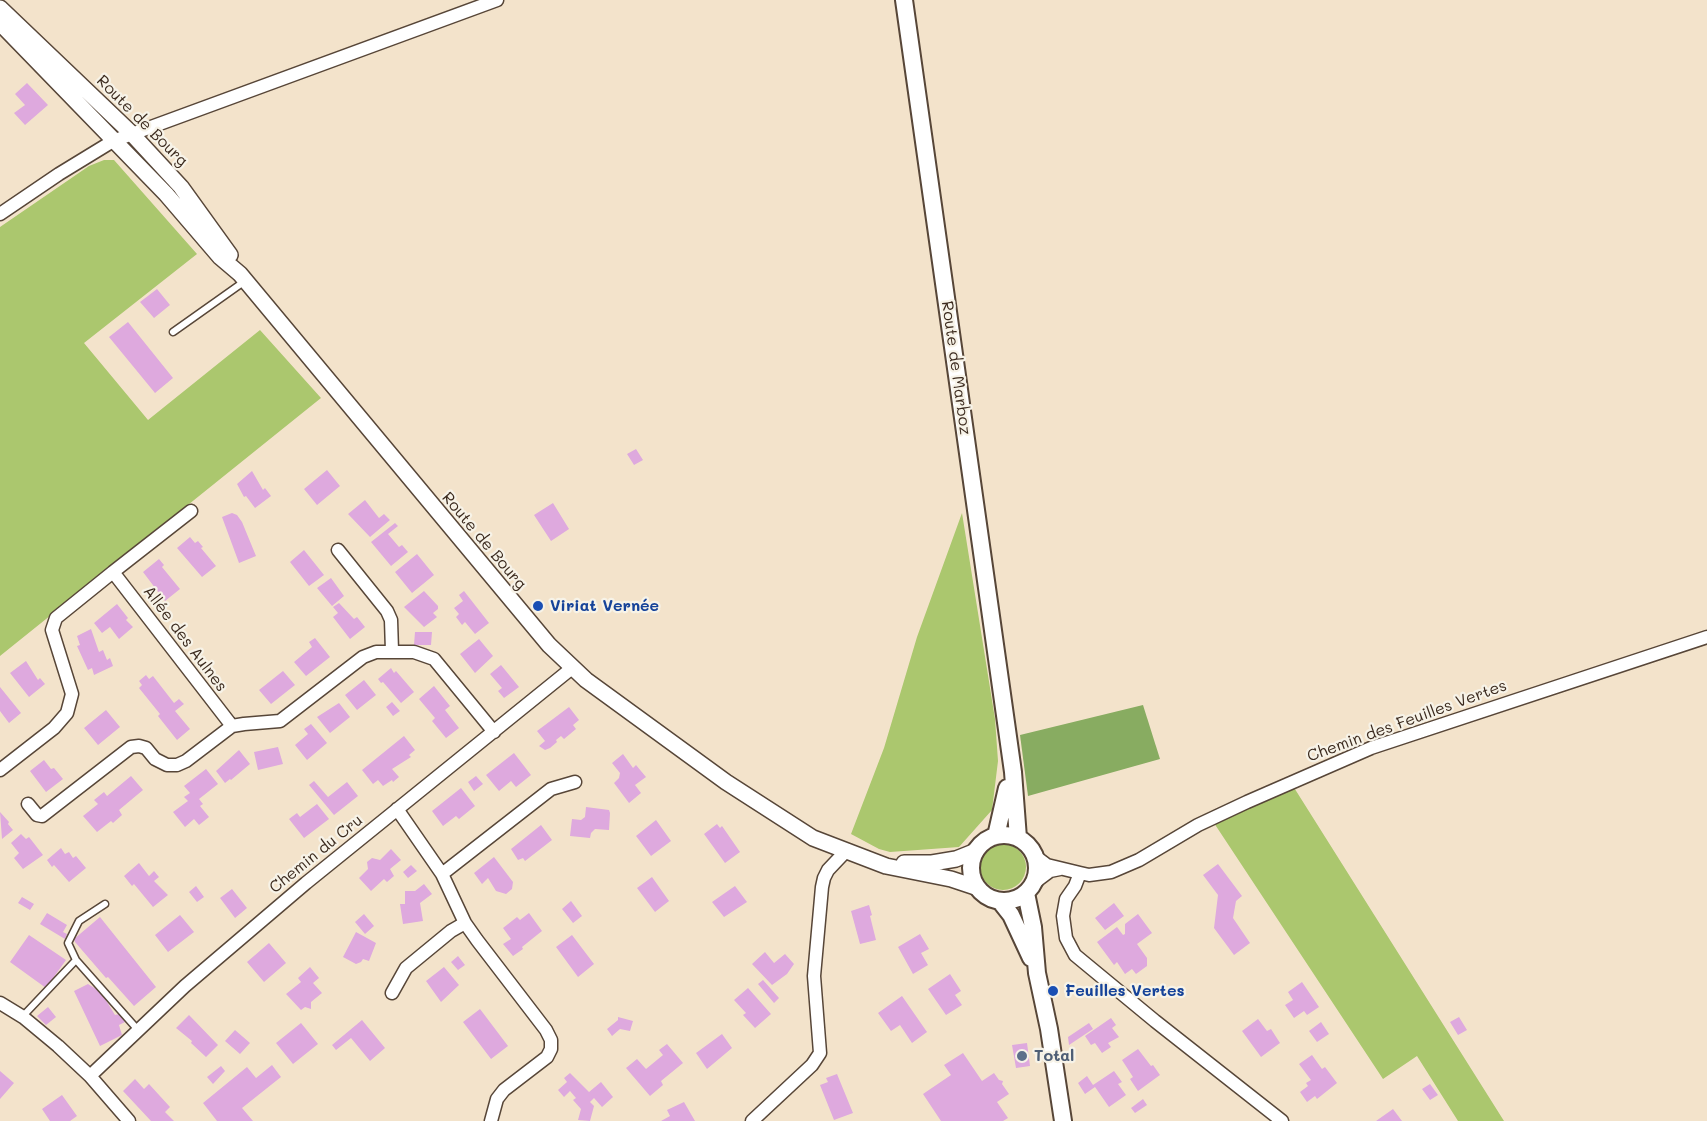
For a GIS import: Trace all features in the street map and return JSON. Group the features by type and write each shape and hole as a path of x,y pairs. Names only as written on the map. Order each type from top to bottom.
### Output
{"main road":[{"name":"Route de Marboz","path":"904,0 1013,772 1018,838"},
{"name":"Route de Marboz","path":"996,836 1006,792 1008,736"},
{"path":"1037,973 1011,915 1000,901 984,894 973,879 971,870 976,850 988,839 996,836 1007,835 1018,838 1031,849 1038,866 1030,888 1037,973 1049,1029 1063,1121"},
{"path":"1000,901 1018,898 1030,888"}],"street":[{"path":"0,214 113,141 497,0"},
{"name":"Route de Bourg","path":"0,8 132,134 181,187 229,253 243,278"},
{"name":"Route de Bourg","path":"0,23 166,194 220,256 243,278 428,502 549,645 572,668 644,723 779,818 813,838 886,866 951,879 978,888"},
{"path":"0,770 54,728 67,713 72,694 52,630 56,618 191,511"},
{"path":"338,550 387,611 390,620 392,651"},
{"name":"Allée des Aulnes","path":"113,572 232,726"},
{"name":"Chemin des Feuilles Vertes","path":"1035,856 1047,865 1080,873 1100,874 1123,868 1198,825 1371,748 1707,637"},
{"path":"28,804 37,815 42,816 131,747 146,748 155,759 167,765 177,765 186,761 232,726 280,721 363,657 376,651 414,652 434,659 494,732"},
{"name":"Chemin du Cru","path":"90,1076 185,986 297,890 572,668"},
{"path":"442,874 551,789 575,782"},
{"path":"397,809 442,874 465,922 546,1030 551,1040 551,1049 547,1057 504,1090 497,1099 491,1121"},
{"path":"756,1120 812,1065 820,1053 814,976 822,887 828,870 846,850"},
{"name":"Route de Bourg","path":"865,858 932,863 956,859 976,850"},
{"path":"1030,888 1050,871 1060,869"},
{"path":"1080,873 1066,899 1063,916 1066,938 1075,955 1282,1121"},
{"path":"392,993 406,968 465,922"},
{"path":"0,1003 23,1017 90,1076 129,1121"}],"lane":[{"path":"173,332 243,278"},
{"path":"105,904 79,921 68,943 76,960 138,1030"},
{"path":"23,1017 76,960"}],"green space":[{"path":"104,160 114,160 197,254 84,343 148,420 260,330 321,398 0,656 0,227 89,166"},
{"path":"962,513 995,719 998,761 992,810 959,847 890,852 879,849 851,834 884,748 917,637"},
{"path":"1143,705 1160,759 1028,796 1020,735"},
{"path":"1293,786 1504,1121 1458,1121 1417,1056 1383,1079 1214,823"},
{"path":"1003,844 1012,845 1020,850 1025,858 1025,876 1020,884 1012,889 1003,890 994,889 986,884 981,876 980,867 981,858 986,850 994,845"}],"building":[{"path":"27,83 48,105 25,125 14,113 25,105 15,94"},
{"path":"157,289 170,305 154,318 140,302"},
{"path":"128,322 173,378 155,393 109,337"},
{"path":"636,449 643,460 634,465 627,454"},
{"path":"327,470 340,486 317,505 304,489"},
{"path":"252,471 263,490 265,488 271,496 255,508 246,496 244,497 237,484"},
{"path":"365,500 379,518 384,514 390,520 370,537 348,514"},
{"path":"553,503 569,529 551,541 534,515"},
{"path":"232,513 237,515 242,522 256,556 239,563 222,517"},
{"path":"395,523 398,526 388,534 399,547 402,545 408,552 391,566 371,542"},
{"path":"190,537 195,543 198,541 216,566 202,577 177,548"},
{"path":"304,550 324,575 309,586 290,562"},
{"path":"417,554 434,575 412,593 395,572"},
{"path":"159,559 164,565 162,567 180,589 165,601 143,572"},
{"path":"331,578 344,596 332,606 317,588"},
{"path":"424,591 438,606 438,609 433,613 437,617 424,627 404,607"},
{"path":"464,591 489,623 475,634 465,622 462,625 456,617 459,614 454,608 463,601 459,595"},
{"path":"339,603 354,619 357,617 365,627 350,639 333,617 338,613 333,607"},
{"path":"117,604 133,627 119,639 110,627 102,633 94,623"},
{"path":"91,629 99,652 103,650 107,660 110,658 113,666 94,675 92,668 88,670 77,646 80,645 77,636"},
{"path":"415,632 432,632 431,645 414,645"},
{"path":"315,638 330,657 306,676 294,662 312,647 309,642"},
{"path":"479,639 493,656 475,673 460,654"},
{"path":"26,661 38,680 40,678 45,684 29,697 10,673"},
{"path":"501,665 519,687 504,698 498,691 502,688 490,674"},
{"path":"391,668 414,692 401,703 378,679"},
{"path":"283,671 295,685 271,704 259,690"},
{"path":"146,675 149,679 153,676 174,703 179,699 184,704 175,711 190,729 177,740 139,688 142,685 139,681"},
{"path":"364,680 376,695 357,710 345,695"},
{"path":"434,686 450,706 445,710 459,728 446,738 432,721 435,718 419,699"},
{"path":"0,687 21,713 9,723 0,711"},
{"path":"392,702 400,711 393,716 386,707"},
{"path":"339,703 350,717 330,733 317,717"},
{"path":"569,707 579,720 573,725 576,729 564,739 561,736 556,740 557,742 545,750 539,746 545,741 537,731"},
{"path":"106,710 120,727 98,745 84,728"},
{"path":"311,724 327,743 307,760 295,745 308,734 304,729"},
{"path":"404,736 415,750 409,755 411,757 392,769 399,777 383,786 378,780 373,784 362,770"},
{"path":"278,747 283,764 258,770 254,752"},
{"path":"239,750 250,764 225,783 216,771"},
{"path":"514,753 531,775 516,787 511,781 499,791 486,775"},
{"path":"623,754 633,768 636,765 646,777 635,785 641,793 629,803 614,783 620,773 612,763"},
{"path":"44,760 63,779 46,792 30,771"},
{"path":"206,769 218,784 199,799 203,804 200,806 209,817 199,825 194,819 185,827 173,812 188,801 184,797 190,793 184,786"},
{"path":"131,776 143,790 119,810 122,815 97,832 83,816 98,804 94,800 104,792 107,796"},
{"path":"476,776 483,784 474,791 468,782"},
{"path":"314,781 328,797 347,782 358,796 334,815 309,785"},
{"path":"461,788 475,806 459,819 456,816 443,826 432,811"},
{"path":"317,804 329,819 304,838 289,819 297,813 300,817"},
{"path":"586,807 609,810 609,830 595,829 590,838 570,836 572,819 581,820 585,817"},
{"path":"0,812 13,830 2,839"},
{"path":"656,820 671,841 651,856 636,836"},
{"path":"717,824 720,828 722,826 740,852 725,863 704,834"},
{"path":"541,825 552,840 525,861 523,858 518,860 511,849"},
{"path":"21,834 26,839 29,837 43,855 23,869 14,858 19,853 11,843"},
{"path":"61,848 65,854 69,852 73,858 76,856 86,868 69,882 47,860"},
{"path":"391,849 401,860 390,869 394,876 387,882 384,879 371,891 359,878 368,869 367,862 372,858 380,860"},
{"path":"494,857 513,882 512,889 506,894 496,891 488,878 482,884 474,873"},
{"path":"139,863 149,876 154,871 159,877 154,881 168,895 153,907 134,884 132,886 124,876"},
{"path":"1218,864 1242,896 1236,901 1233,918 1250,943 1234,955 1214,928 1218,895 1203,875"},
{"path":"411,865 417,871 408,878 403,872"},
{"path":"652,877 669,901 655,912 637,888"},
{"path":"424,884 432,894 420,903 423,921 403,924 400,904 405,904 405,891 415,891"},
{"path":"196,886 204,897 197,902 189,892"},
{"path":"735,886 747,902 724,917 712,902"},
{"path":"232,889 247,908 235,918 220,898"},
{"path":"22,897 34,904 30,910 18,903"},
{"path":"571,901 582,916 573,923 562,909"},
{"path":"1114,903 1124,916 1105,930 1095,918"},
{"path":"869,905 876,940 860,944 851,911"},
{"path":"47,913 67,925 63,932 67,934 65,939 40,924"},
{"path":"529,913 542,931 513,956 503,944 511,939 503,928 517,917 520,920"},
{"path":"364,914 374,926 365,934 355,922"},
{"path":"1138,914 1152,933 1137,944 1147,958 1147,966 1136,974 1132,969 1125,974 1117,962 1114,965 1097,942 1117,927 1123,935 1125,934 1125,924"},
{"path":"180,915 194,932 168,952 155,935"},
{"path":"100,917 156,987 134,1006 75,942 74,939"},
{"path":"356,932 376,943 369,961 363,959 356,964 343,957"},
{"path":"920,934 929,949 921,953 928,965 913,974 898,947"},
{"path":"29,935 66,960 46,988 10,962"},
{"path":"572,935 594,964 578,977 556,947"},
{"path":"269,943 286,963 264,982 247,962"},
{"path":"765,952 774,963 785,954 794,964 787,974 772,985 752,964"},
{"path":"458,956 465,965 458,970 451,962"},
{"path":"310,967 319,978 313,983 322,993 311,1002 311,1009 305,1007 301,1010 286,994 301,982 298,978"},
{"path":"444,967 459,985 441,1002 426,981"},
{"path":"950,974 961,991 955,995 962,1005 946,1015 928,989"},
{"path":"763,980 779,998 774,1003 758,984"},
{"path":"1302,982 1319,1007 1307,1015 1304,1011 1294,1018 1285,1005 1293,1000 1288,992"},
{"path":"88,984 101,992 115,1015 119,1014 125,1022 119,1025 122,1035 100,1046 74,991"},
{"path":"748,988 771,1014 755,1028 743,1015 746,1013 734,1000"},
{"path":"902,996 927,1032 912,1043 900,1025 891,1031 878,1013"},
{"path":"48,1007 56,1017 46,1025 37,1016"},
{"path":"480,1009 508,1046 491,1059 463,1022"},
{"path":"189,1015 218,1045 206,1057 176,1028"},
{"path":"618,1017 633,1021 630,1031 620,1029 612,1036 607,1029 618,1020"},
{"path":"1459,1017 1467,1030 1458,1035 1450,1022"},
{"path":"1111,1018 1116,1025 1112,1028 1119,1037 1108,1043 1111,1047 1102,1053 1095,1043 1091,1045 1085,1036"},
{"path":"1258,1019 1267,1031 1271,1029 1280,1043 1261,1057 1242,1031"},
{"path":"362,1020 385,1048 370,1061 351,1038 336,1050 332,1045"},
{"path":"1321,1022 1329,1034 1317,1042 1309,1031"},
{"path":"301,1023 318,1044 293,1064 276,1043"},
{"path":"1089,1023 1093,1029 1069,1045 1068,1037"},
{"path":"235,1030 250,1043 240,1054 225,1041"},
{"path":"722,1034 732,1048 707,1069 696,1053"},
{"path":"1027,1043 1030,1066 1016,1068 1012,1045"},
{"path":"667,1044 683,1063 661,1081 663,1085 650,1096 626,1068 637,1059 646,1069 663,1055 659,1050"},
{"path":"1138,1049 1160,1075 1138,1091 1130,1079 1133,1077 1122,1060"},
{"path":"963,1053 982,1081 994,1073 999,1080 1003,1081 1002,1084 1009,1094 997,1102 1008,1118 1003,1121 941,1121 923,1094 951,1075 944,1065"},
{"path":"1312,1055 1322,1069 1325,1067 1337,1083 1317,1099 1315,1096 1307,1102 1300,1092 1308,1086 1306,1083 1311,1080 1299,1064"},
{"path":"272,1065 281,1077 242,1108 253,1121 217,1121 203,1103 247,1067 256,1078"},
{"path":"221,1066 225,1071 213,1084 207,1077"},
{"path":"0,1071 14,1083 0,1099"},
{"path":"1114,1071 1122,1082 1118,1084 1126,1095 1109,1107 1095,1087 1085,1094 1078,1083 1087,1076 1093,1085"},
{"path":"570,1073 589,1092 601,1082 613,1097 602,1107 594,1098 590,1102 594,1106 590,1121 578,1120 581,1109 573,1100 576,1098 570,1091 564,1097 558,1090 567,1082 564,1078"},
{"path":"837,1074 853,1113 834,1120 820,1085 828,1082 826,1078"},
{"path":"135,1079 144,1089 149,1084 170,1107 165,1112 174,1121 151,1121 123,1091"},
{"path":"1430,1084 1438,1095 1430,1100 1422,1089"},
{"path":"62,1095 77,1116 70,1121 50,1121 42,1109"},
{"path":"1143,1099 1147,1105 1135,1113 1131,1108"},
{"path":"684,1102 695,1121 661,1121 670,1116 667,1110"},
{"path":"1393,1109 1402,1121 1376,1121"}],"place":[{"name":"Viriat Vernée","path":"538,606"},
{"name":"Feuilles Vertes","path":"1053,991"},
{"name":"Total","path":"1022,1056"}]}
